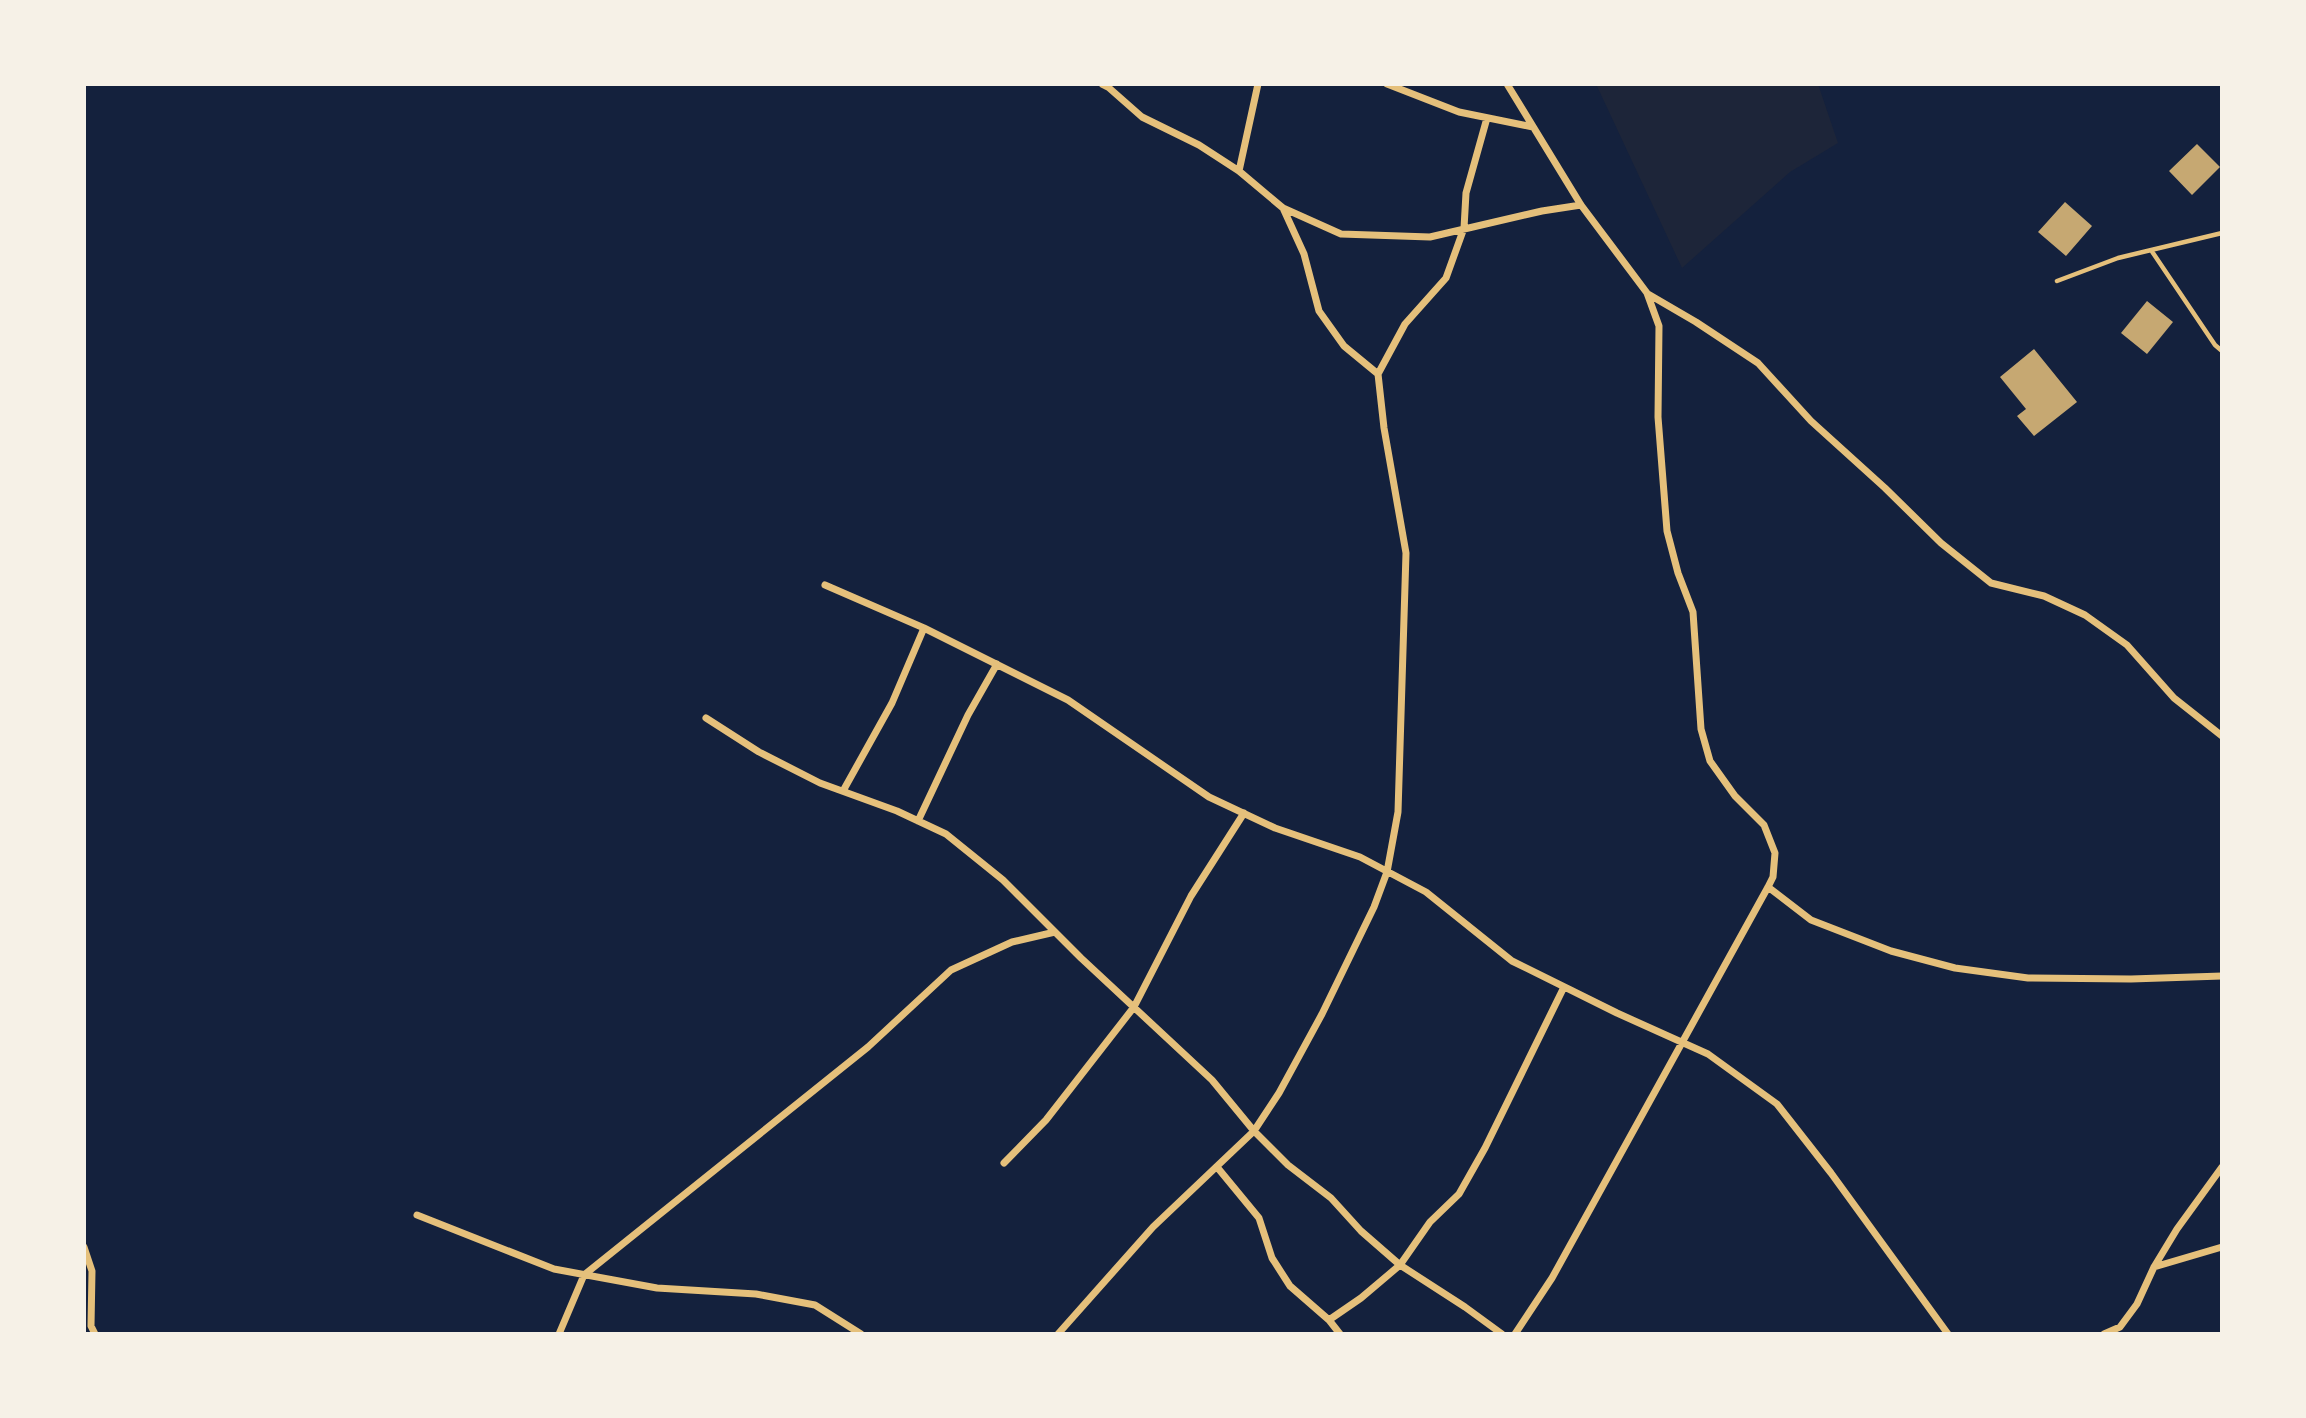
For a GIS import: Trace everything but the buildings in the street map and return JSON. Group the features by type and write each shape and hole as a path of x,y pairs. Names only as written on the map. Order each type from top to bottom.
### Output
{"street":[{"path":"1102,84 1142,117 1199,145 1240,171 1283,208 1341,234 1430,237 1581,205"},
{"path":"1240,171 1258,84"},
{"path":"1387,84 1459,112 1533,127"},
{"path":"1507,84 1581,205 1647,293 1659,326 1658,417 1667,531 1678,573 1693,612 1701,729 1710,761 1735,796 1764,825 1775,853 1773,877 1768,887 1552,1278 1515,1334"},
{"path":"1058,1334 1153,1227 1254,1131 1279,1093 1322,1014 1374,907 1387,872 1398,812 1406,552 1384,428 1378,374 1405,324 1446,278 1464,228 1466,193 1486,118"},
{"path":"1283,208 1304,254 1319,311 1344,346 1378,374"},
{"path":"1647,293 1758,363 1811,421 1941,543 1991,583 2044,596 2085,615 2127,646 2174,698 2222,736"},
{"path":"825,585 924,628 1068,700 1209,797 1275,828 1360,857 1426,892 1512,961 1708,1054 1777,1104 1831,1173 1948,1334"},
{"path":"843,791 892,703 924,628"},
{"path":"918,821 968,715 997,664"},
{"path":"705,718 759,752 820,783 946,834 1003,880 1212,1080 1254,1131 1289,1165 1331,1198 1361,1231 1400,1265 1502,1334"},
{"path":"1004,1163 1046,1121 1134,1007 1191,896 1244,814"},
{"path":"1768,887 1811,919 1891,951 1955,968 2028,978 2222,976"},
{"path":"559,1334 584,1275 868,1047 951,970 1012,942 1055,932"},
{"path":"1329,1320 1361,1298 1400,1265 1430,1222 1459,1194 1485,1148 1564,987"},
{"path":"1217,1167 1259,1218 1272,1258 1290,1286 1329,1320 1340,1334"},
{"path":"2104,1334 2120,1327 2137,1304 2154,1267 2198,1197 2222,1167"},
{"path":"417,1215 554,1269 657,1287 756,1294 815,1305 861,1334"},
{"path":"84,1247 92,1271 91,1326 95,1334"},
{"path":"2154,1267 2222,1247"}],"lane":[{"path":"2057,281 2107,261 2222,233"},
{"path":"2151,250 2215,345 2222,351"}],"shaded area":[{"path":"1596,84 1818,84 1838,143 1790,172 1682,268"}]}
